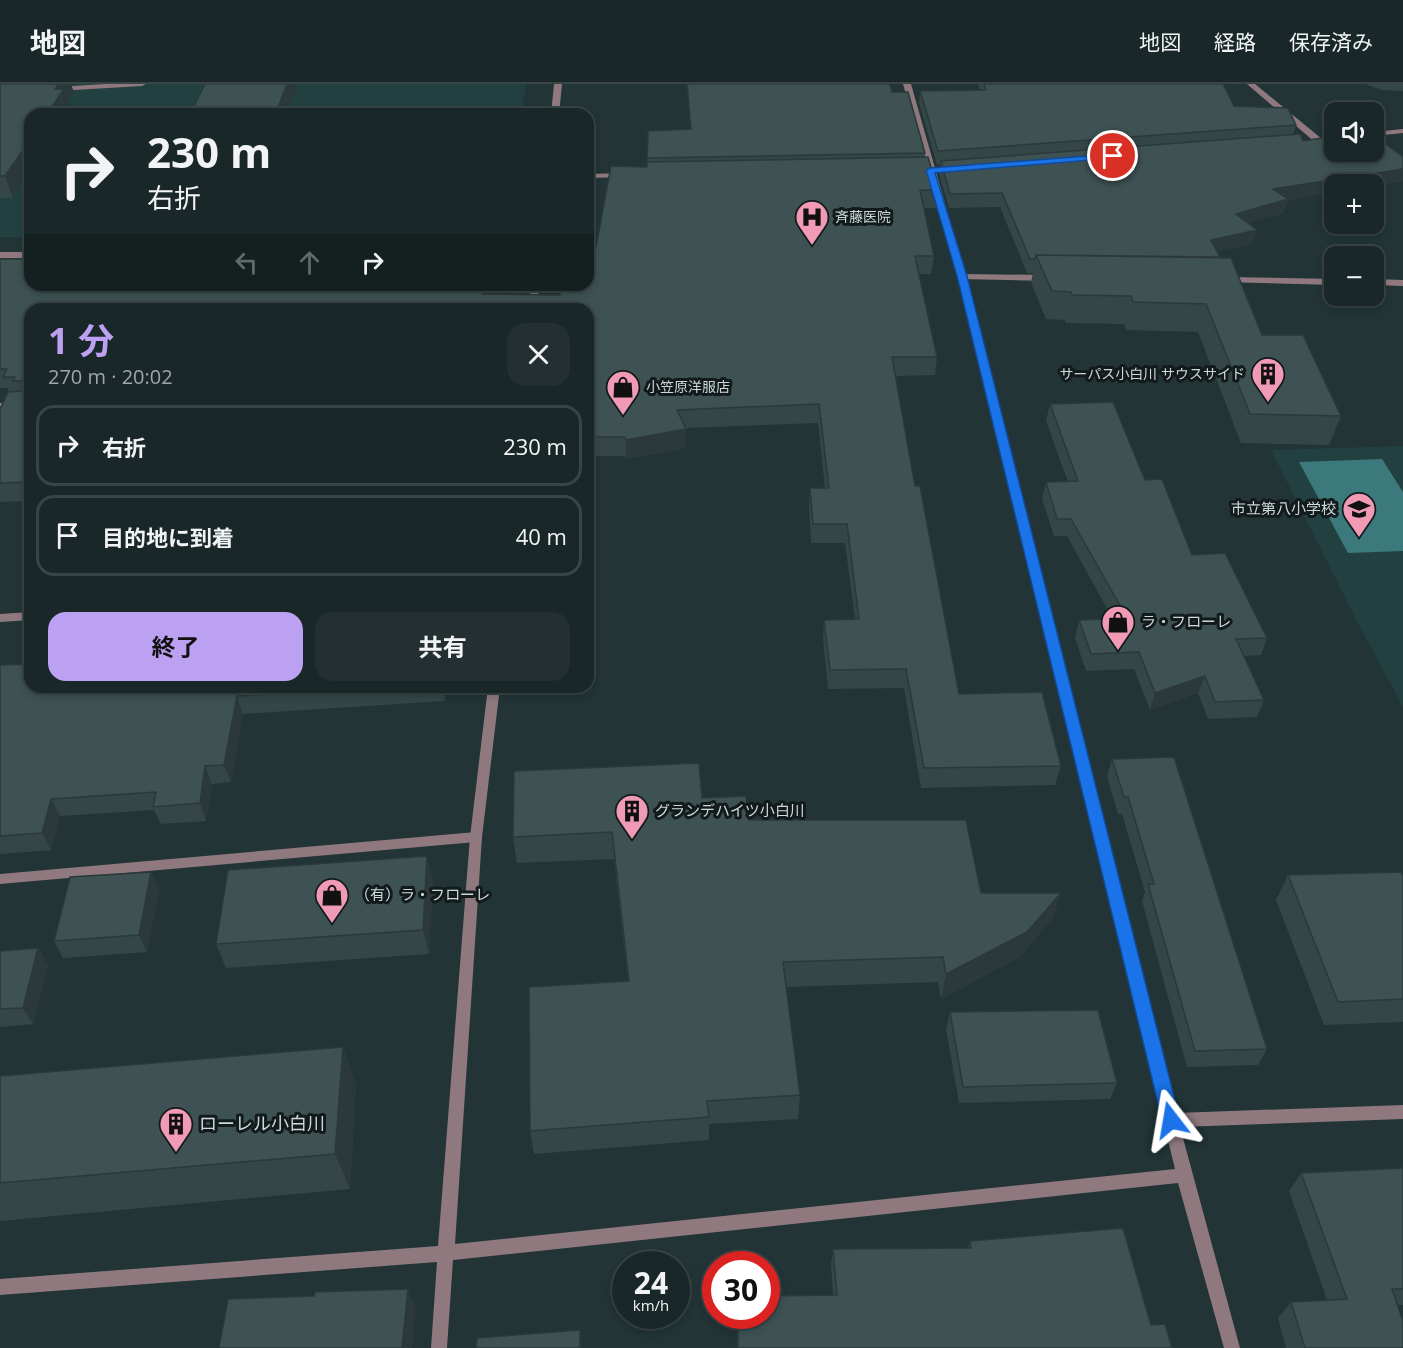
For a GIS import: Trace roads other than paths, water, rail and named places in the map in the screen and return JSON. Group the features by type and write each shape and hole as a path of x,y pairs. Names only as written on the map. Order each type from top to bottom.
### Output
{"street":[{"path":"47,89 142,84"},
{"path":"556,108 558,84"},
{"path":"908,84 930,170 962,276 1184,1175 1232,1348"},
{"path":"1251,84 1323,140 1307,142"},
{"path":"1384,133 1403,131"},
{"path":"594,176 635,175"},
{"path":"0,255 24,255"},
{"path":"962,276 1055,278"},
{"path":"1218,280 1324,282"},
{"path":"1384,282 1403,283"},
{"path":"0,406 24,405"},
{"path":"0,618 24,616"},
{"path":"439,1348 476,837 493,693"},
{"path":"0,879 476,837"},
{"path":"1171,1120 1403,1112"},
{"path":"0,1287 447,1253 1184,1175"}],"water":[{"path":"1382,459 1403,492 1403,551 1348,553 1299,462"}],"place":[{"name":"斉藤医院","path":"812,246"},
{"name":"サーパス小白川 サウスサイド","path":"1268,403"},
{"name":"小笠原洋服店","path":"623,416"},
{"name":"市立第八小学校","path":"1359,538"},
{"name":"ラ・フローレ","path":"1118,651"},
{"name":"グランデハイツ小白川","path":"632,840"},
{"name":"（有）ラ・フローレ","path":"332,924"},
{"name":"ローレル小白川","path":"176,1153"}]}
